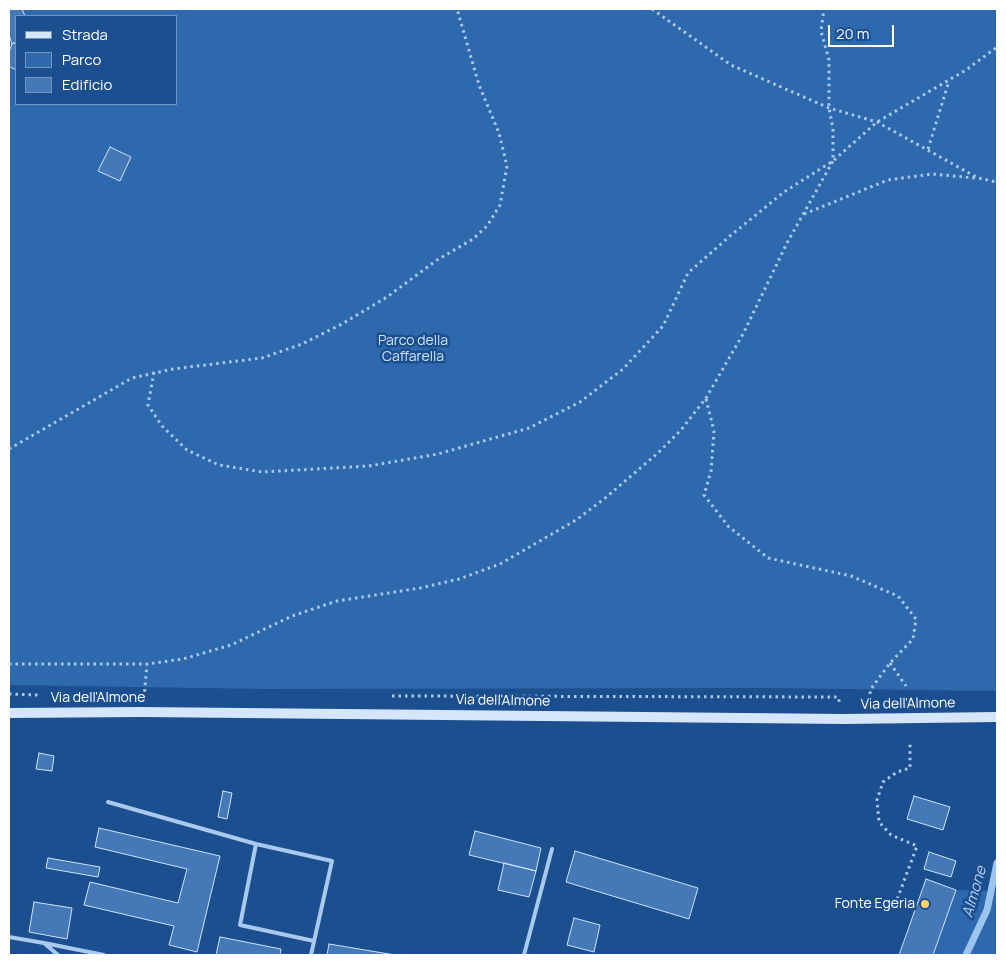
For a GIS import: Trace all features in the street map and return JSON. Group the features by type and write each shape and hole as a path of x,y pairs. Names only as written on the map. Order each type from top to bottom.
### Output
{"main road":[{"name":"Via dell'Almone","path":"9,713 142,712 871,718 992,717"}],"lane":[{"path":"108,802 256,844 332,861 311,955"},
{"path":"256,844 240,925 314,941"},
{"path":"524,955 552,849"},
{"path":"9,937 104,955"},
{"path":"44,943 58,955"}],"path":[{"path":"9,450 132,378 154,372 218,362 262,358 302,344 342,324 387,297 437,260 473,239 487,226 500,205 507,166 499,132 479,85 457,9"},
{"path":"652,9 731,65 829,108 878,122 978,178"},
{"path":"9,664 148,664 183,659 231,645 292,616 337,601 420,588 459,579 500,564 576,520 604,499 658,453 706,398 743,334 787,243 833,160 833,130 829,108 829,60 821,31 824,9"},
{"path":"154,372 148,405 162,426 187,450 219,465 262,472 369,466 438,454 529,428 580,402 623,369 663,326 688,273 784,192 833,160 878,122 949,81 997,47"},
{"path":"928,149 949,81"},
{"path":"804,214 888,180 932,174 978,178 997,182"},
{"path":"706,398 714,431 711,471 704,495 728,526 768,558 850,576 898,596 916,619 913,639 890,663 870,691 871,718"},
{"path":"890,663 906,686"},
{"path":"142,712 148,664"},
{"path":"9,694 47,695"},
{"path":"134,696 154,696"},
{"path":"382,696 838,697"},
{"path":"895,905 917,846 891,835 879,822 877,800 883,782 897,772 910,768 910,744"}],"green space":[{"name":"Parco della Caffarella","path":"9,9 997,9 997,691 764,688 264,689 9,685"},
{"path":"956,890 997,891 997,955 933,955"}],"building":[{"path":"9,9 22,9 25,15 15,15 15,42 12,44 9,35"},
{"path":"15,42 15,69 9,66 9,52 12,44"},
{"path":"110,147 131,157 120,181 98,171"},
{"path":"39,753 54,756 52,771 36,769"},
{"path":"223,791 232,793 227,819 218,817"},
{"path":"914,796 950,807 943,830 907,819"},
{"path":"99,828 220,856 197,952 169,945 174,926 84,905 90,882 178,903 187,869 95,847"},
{"path":"475,831 541,848 536,871 469,855"},
{"path":"575,851 698,888 689,919 566,882"},
{"path":"929,852 956,861 951,877 924,869"},
{"path":"48,858 100,867 98,877 46,868"},
{"path":"504,863 536,871 529,897 498,890"},
{"path":"926,879 956,890 933,955 899,955"},
{"path":"34,902 72,908 67,939 29,932"},
{"path":"574,918 600,925 594,952 567,945"},
{"path":"220,937 281,949 280,955 216,955"},
{"path":"329,944 395,955 327,955"}],"waterway":[{"name":"Almone","path":"966,955 987,910 997,863"}],"place":[{"name":"Fonte Egeria","path":"925,904"}]}
